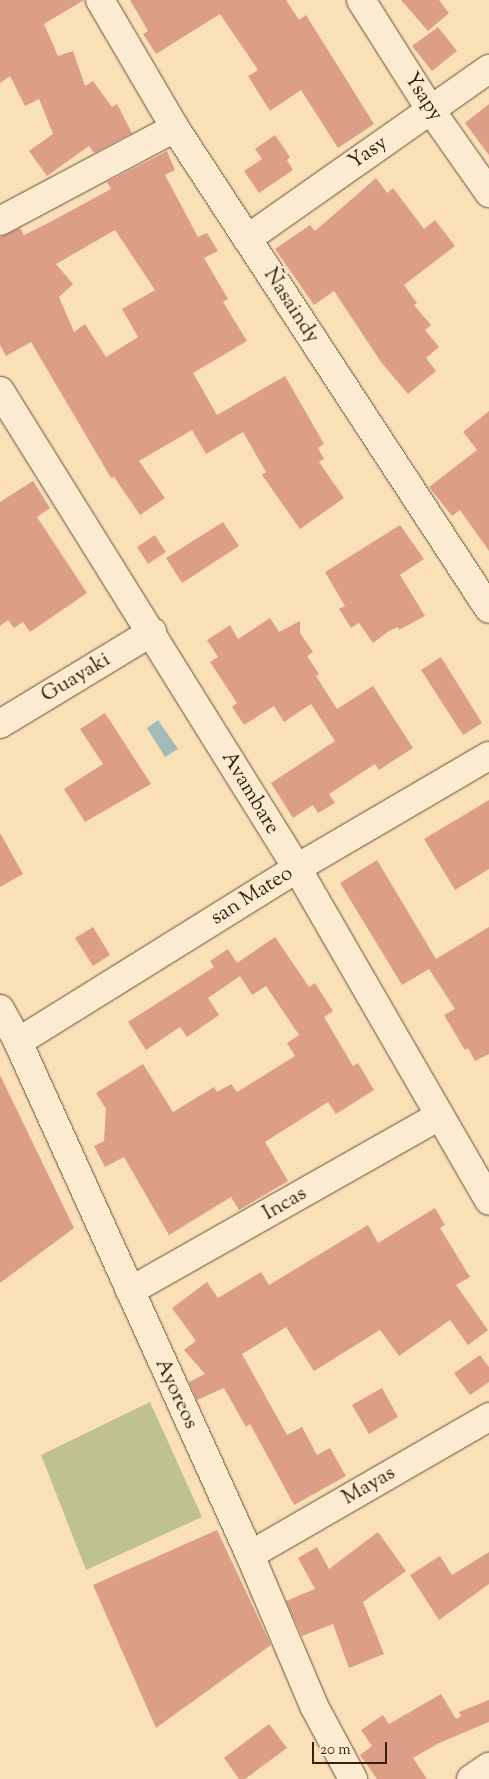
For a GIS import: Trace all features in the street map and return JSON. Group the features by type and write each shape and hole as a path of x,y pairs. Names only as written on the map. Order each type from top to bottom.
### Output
{"street":[{"name":"Ñasaindy","path":"100,0 175,128 489,609"},
{"name":"Ysapy","path":"361,0 430,109 489,193"},
{"name":"Yasy","path":"247,239 489,69"},
{"path":"0,221 175,128"},
{"name":"Avambare","path":"0,391 152,632 297,868 489,1201"},
{"name":"Guayaki","path":"0,724 152,632"},
{"name":"san Mateo","path":"18,1042 297,868 489,756"},
{"name":"Ayoreos","path":"0,1009 18,1042 250,1555 318,1714 353,1779"},
{"name":"Incas","path":"130,1292 439,1116"},
{"name":"Mayas","path":"250,1555 489,1417"},
{"path":"471,1779 489,1767"}],"green space":[{"path":"150,1402 202,1517 86,1570 41,1455"}],"water":[{"path":"158,720 178,749 165,757 147,728"}],"building":[{"path":"0,0 84,0 44,24 58,56 73,51 85,86 93,81 112,107 117,104 132,133 94,153 89,146 47,176 29,151 53,134 39,99 25,106 10,76 0,83"},
{"path":"130,0 286,0 299,20 306,15 374,124 338,148 301,90 270,111 248,76 258,70 220,14 156,54 143,34 148,31"},
{"path":"401,0 439,0 449,13 428,31"},
{"path":"438,27 457,51 432,71 412,46"},
{"path":"489,104 489,155 465,123"},
{"path":"275,135 290,157 287,160 293,170 259,193 244,171 262,159 255,149"},
{"path":"167,151 175,170 165,175 198,237 207,233 218,251 204,258 228,299 223,302 247,341 193,373 217,415 285,376 324,444 318,448 324,459 319,462 344,498 300,529 262,475 266,472 243,432 206,454 192,430 139,461 165,498 140,515 114,477 111,478 31,342 6,356 0,345 0,237 20,228 24,235 50,222 111,189 107,182","holes":["115,230 155,290 122,309 138,337 106,357 85,324 74,332 59,297 73,284 56,264"]},
{"path":"376,178 387,193 393,188 424,229 435,220 455,246 404,285 417,303 414,305 431,325 425,330 439,347 426,358 436,371 408,394 381,362 334,291 314,305 275,249 310,225 315,231"},
{"path":"489,411 489,551 460,510 452,516 429,487 477,450 463,432"},
{"path":"33,481 50,508 37,517 87,593 30,632 23,622 14,628 8,620 0,626 0,502"},
{"path":"223,522 239,546 182,583 166,558"},
{"path":"400,525 424,559 400,575 425,616 399,630 398,627 389,631 373,643 359,623 351,628 339,609 345,606 325,572"},
{"path":"155,535 166,552 148,564 137,547"},
{"path":"270,618 279,632 300,621 300,633 313,652 307,656 319,674 316,676 337,709 373,686 413,748 379,770 375,764 329,794 335,803 318,813 313,805 293,818 271,783 335,741 311,704 284,722 274,706 244,725 232,707 237,703 210,662 218,657 207,640 230,625 238,639"},
{"path":"441,657 482,723 463,735 421,670"},
{"path":"105,713 151,784 85,822 64,789 103,764 80,729"},
{"path":"489,800 489,869 455,890 424,839"},
{"path":"0,833 23,874 0,887"},
{"path":"377,860 436,959 489,927 489,1054 475,1061 468,1048 465,1050 444,1015 455,1009 429,969 402,985 340,883"},
{"path":"93,927 110,955 93,966 75,938"},
{"path":"275,937 309,987 315,983 333,1011 324,1017 353,1066 358,1063 374,1090 336,1114 328,1102 265,1142 288,1181 239,1210 231,1197 169,1235 124,1157 105,1167 94,1146 104,1141 106,1109 96,1093 143,1064 173,1112 214,1087 217,1092 231,1084 237,1092 295,1056 287,1043 299,1035 266,986 252,995 240,976 208,998 219,1015 187,1037 180,1027 146,1050 128,1022 214,967 210,961 228,949 237,963"},
{"path":"0,1075 74,1228 0,1283"},
{"path":"435,1208 445,1225 440,1228 470,1277 456,1285 488,1330 468,1345 450,1320 399,1356 380,1330 314,1371 286,1327 242,1354 287,1435 302,1427 317,1455 330,1448 346,1476 294,1505 250,1424 246,1427 224,1388 197,1400 189,1382 205,1374 184,1350 196,1341 172,1308 207,1282 218,1298 261,1272 269,1285 368,1225 378,1243"},
{"path":"480,1355 489,1367 489,1382 470,1395 454,1373"},
{"path":"382,1388 398,1417 369,1434 352,1405"},
{"path":"217,1530 271,1645 156,1728 93,1585"},
{"path":"378,1532 406,1571 363,1602 384,1654 349,1668 333,1624 302,1636 286,1601 315,1589 298,1558 317,1547 329,1569"},
{"path":"489,1552 489,1584 439,1620 410,1575 440,1556 452,1575"},
{"path":"441,1694 456,1719 461,1716 459,1712 489,1700 489,1722 439,1743 413,1758 427,1779 377,1779 360,1755 372,1746 361,1730 383,1715 389,1724"},
{"path":"269,1724 287,1748 245,1779 239,1779 224,1758"}]}
